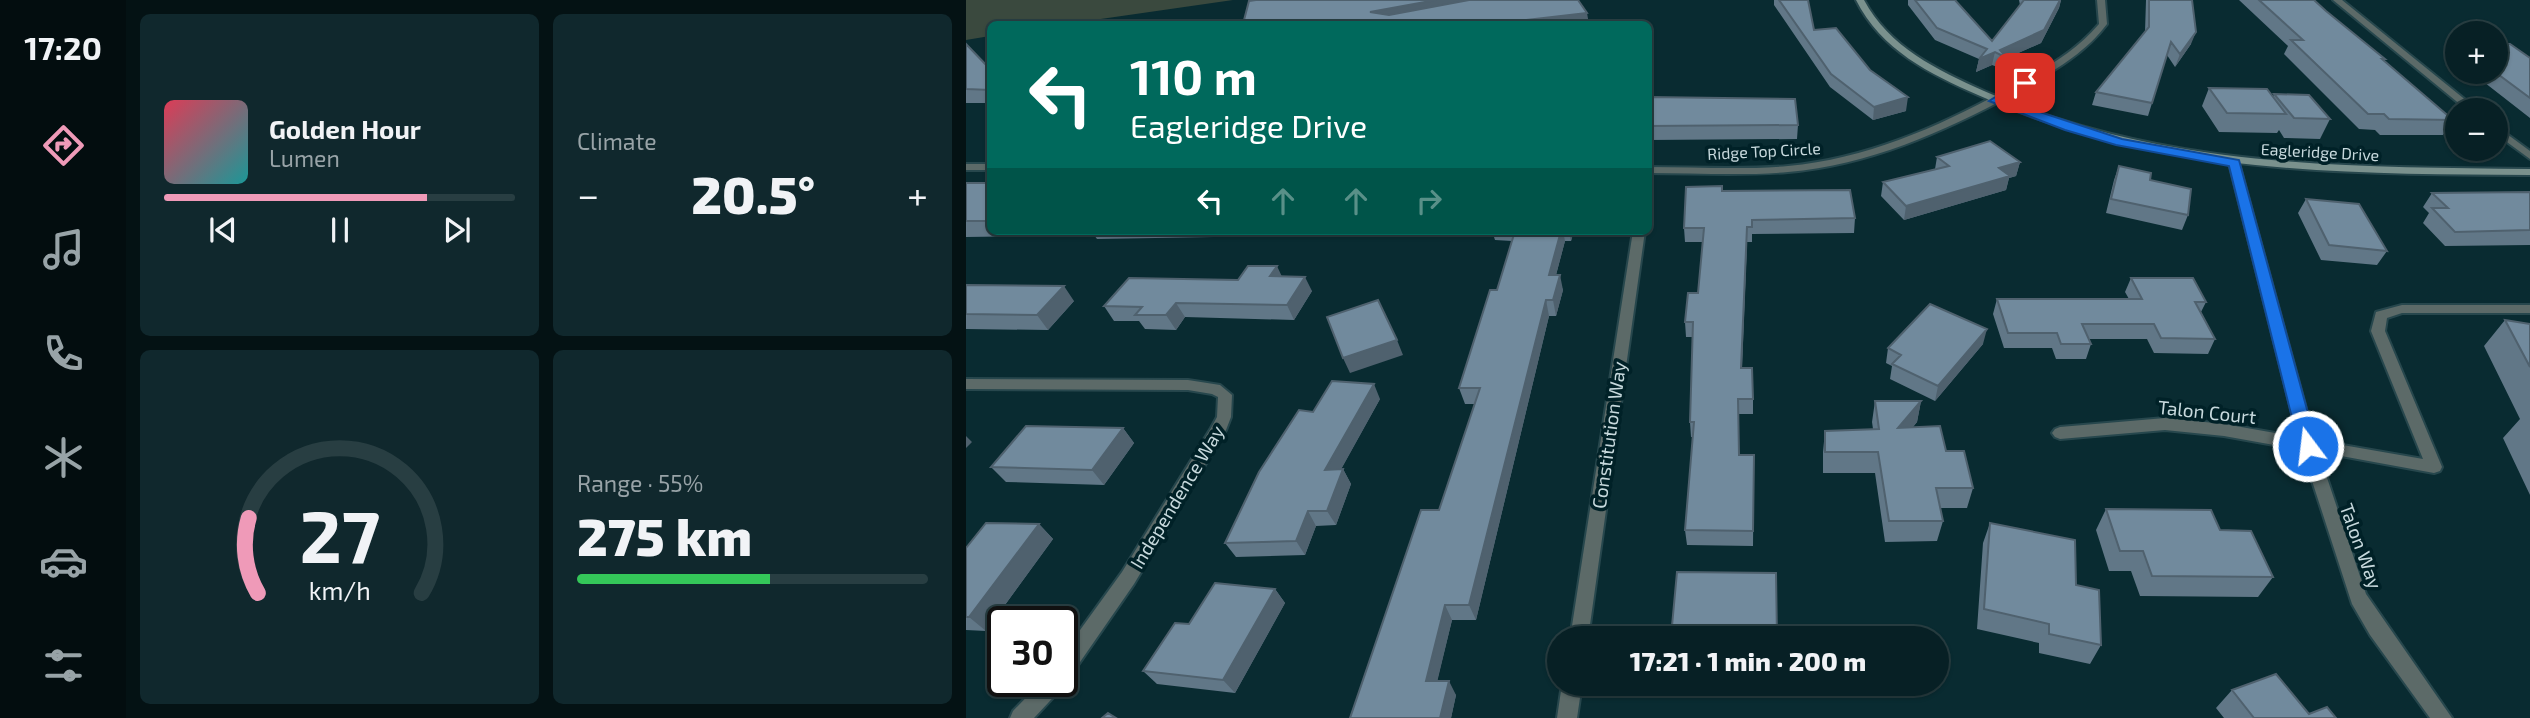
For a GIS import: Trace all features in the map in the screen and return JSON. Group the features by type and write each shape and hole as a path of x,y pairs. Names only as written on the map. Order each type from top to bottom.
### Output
{"main road":[{"name":"Eagleridge Drive","path":"1860,0 1872,23 1911,57 1994,101 2069,128 2121,142 2234,163 2364,170 2530,172"}],"street":[{"name":"Ridge Top Circle","path":"1652,170 1787,169 1860,157 1920,138 1994,101 2086,46 2103,24 2101,0"},
{"path":"2337,0 2458,98"},
{"path":"2508,139 2530,156"},
{"name":"Talon Way","path":"2234,163 2308,446 2358,597 2403,669 2442,718"},
{"path":"966,167 987,167"},
{"name":"Constitution Way","path":"1581,626 1638,235"},
{"name":"Talon Court","path":"2060,433 2165,425 2224,430 2434,467 2378,331 2378,320 2386,312 2402,309 2530,309"},
{"name":"Independence Way","path":"966,384 1188,385 1225,394 1224,417 1218,430 1128,578 1078,648"},
{"path":"1567,718 1570,696"},
{"path":"1020,718 1040,697"}],"green space":[{"path":"966,0 1233,0 1087,21 987,21 987,36 966,40"}],"building":[{"path":"1436,0 1370,12 1389,15 1469,0 1578,0 1587,13 1517,21 1244,21 1249,1"},
{"path":"1779,0 1808,0 1814,30 1836,28 1870,70 1908,97 1874,107 1831,74"},
{"path":"1915,0 1955,0 1992,41 2024,0 2060,0 2044,30 2000,50 2007,58 1995,52 1979,59 1987,49 1937,28"},
{"path":"2149,0 2192,0 2196,32 2180,54 2171,42 2152,103 2096,92 2149,27"},
{"path":"2259,0 2314,0 2445,113 2445,120 2389,119 2384,114 2368,114 2291,40 2303,40"},
{"path":"966,44 987,66 987,90 966,89"},
{"path":"2508,44 2530,58 2530,98 2508,82"},
{"path":"2209,88 2267,89 2286,114 2227,113"},
{"path":"2274,94 2309,95 2330,119 2294,118"},
{"path":"1652,97 1795,99 1798,125 1652,126"},
{"path":"1990,141 2020,162 1999,168 2010,176 1906,206 1883,182 1949,166 1937,157"},
{"path":"2119,166 2151,173 2150,180 2191,189 2188,215 2111,199"},
{"path":"966,183 987,183 987,221 966,221"},
{"path":"1722,186 1722,191 1850,190 1855,218 1752,220 1752,227 1747,227 1741,368 1752,368 1753,399 1738,399 1739,455 1754,455 1753,531 1685,530 1694,422 1690,422 1693,322 1685,322 1688,293 1698,293 1704,228 1684,228 1686,187"},
{"path":"2530,192 2530,230 2455,232 2432,208 2448,208 2432,193"},
{"path":"2306,199 2359,204 2387,251 2329,245"},
{"path":"1514,235 1560,235 1549,275 1560,275 1553,300 1546,300 1469,605 1445,605 1426,681 1449,681 1440,718 1350,718 1421,510 1439,510 1480,388 1459,388 1490,290 1497,290"},
{"path":"1248,266 1277,266 1270,276 1305,277 1287,305 1176,303 1166,315 1135,315 1142,307 1104,306 1129,278 1238,280"},
{"path":"2131,278 2193,278 2206,302 2195,302 2215,339 2161,338 2154,324 2082,324 2091,344 2061,344 2057,333 2008,333 1997,299 2142,299"},
{"path":"966,285 1064,286 1037,315 966,314"},
{"path":"1378,300 1397,340 1343,358 1327,317"},
{"path":"1930,304 1987,329 1938,386 1892,364 1901,355 1888,348"},
{"path":"2505,320 2530,324 2530,367"},
{"path":"1332,381 1374,384 1325,470 1343,469 1327,511 1308,511 1296,541 1225,543 1259,472 1299,410 1313,412"},
{"path":"1875,401 1921,401 1898,428 1940,426 1946,451 1964,451 1973,488 1936,488 1943,521 1889,521 1878,452 1825,452 1825,431 1879,429"},
{"path":"1026,426 1123,428 1092,470 991,467"},
{"path":"2106,509 2211,510 2220,530 2251,531 2273,577 2152,576 2143,551 2120,551"},
{"path":"986,523 1039,524 969,617 966,617 966,548"},
{"path":"1990,523 2075,540 2076,585 2099,590 2101,645 2049,634 2049,624 1984,609"},
{"path":"1677,572 1776,573 1777,626 1672,626"},
{"path":"1215,583 1275,589 1223,680 1143,671 1175,623 1189,624"},
{"path":"2276,674 2309,714 2327,707 2336,718 2254,718 2232,690"},
{"path":"1108,713 1116,718 1102,718"}],"route":[{"path":"2025,83 1994,101 2069,128 2121,142 2234,163 2308,446"}]}
